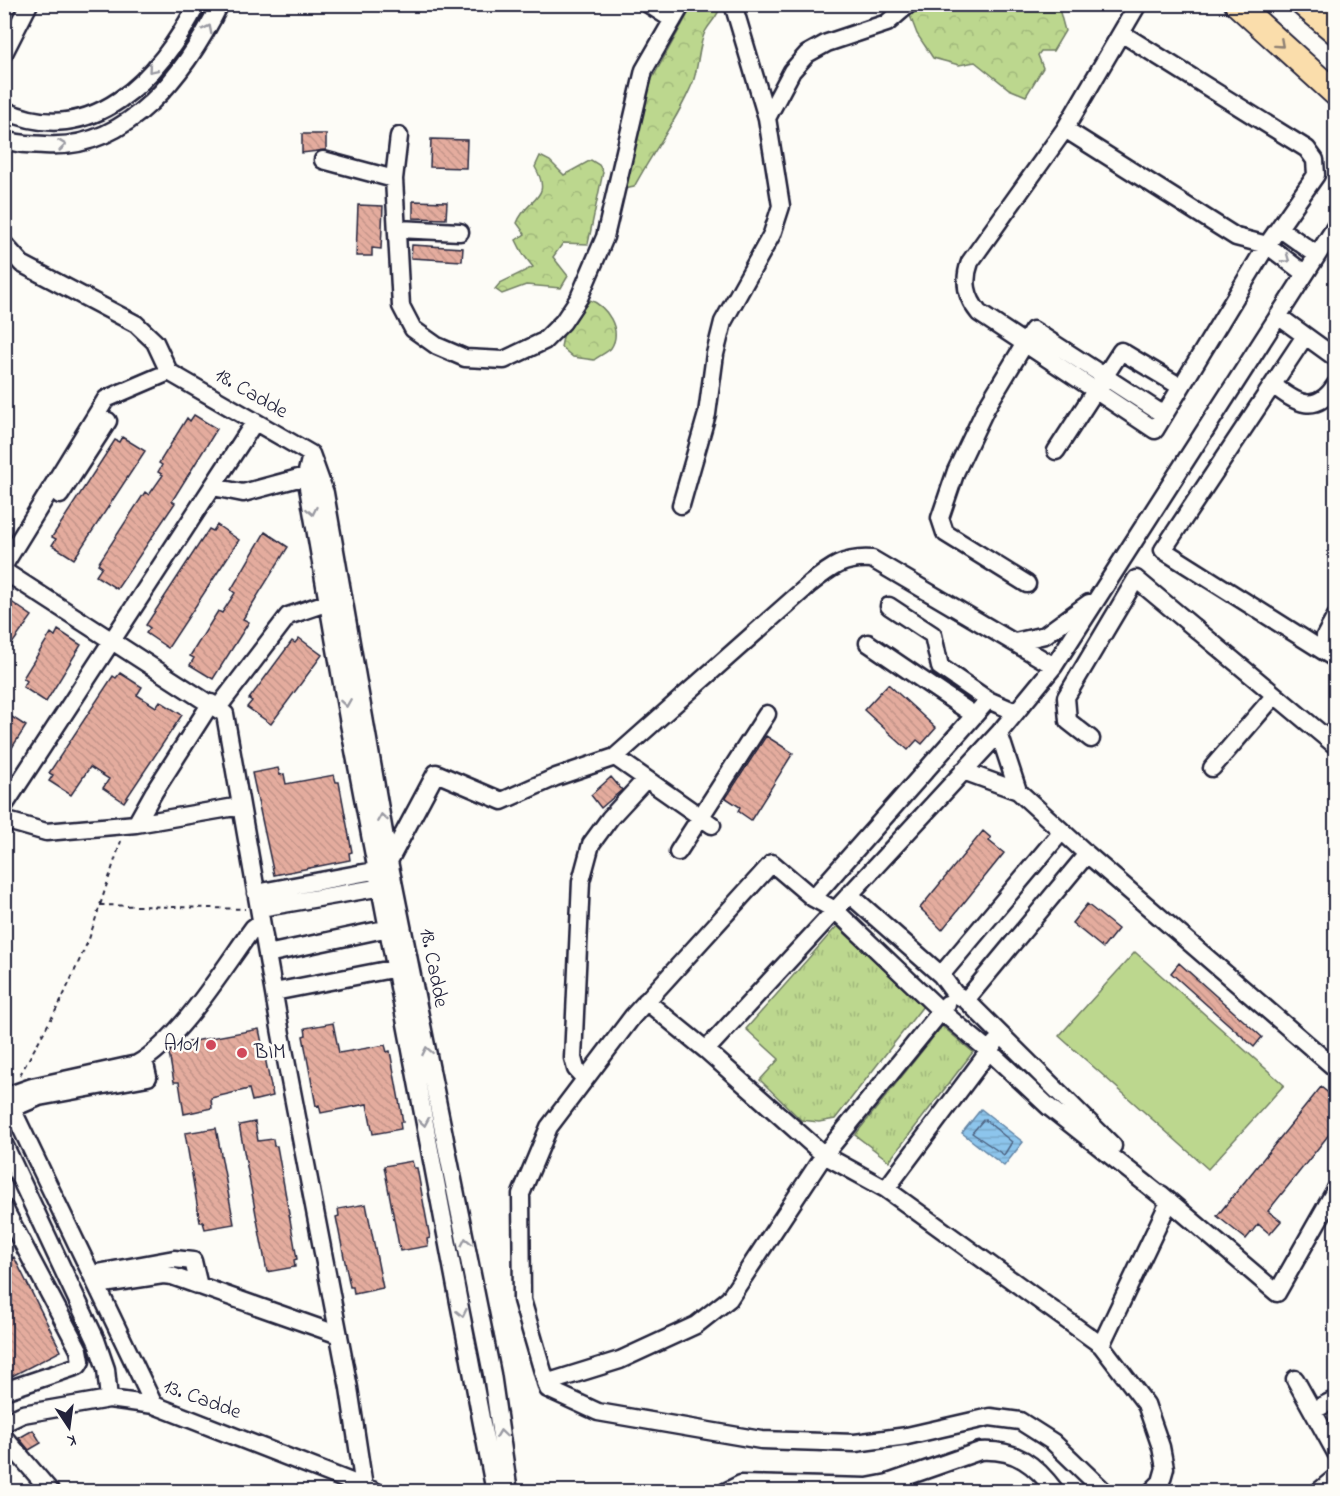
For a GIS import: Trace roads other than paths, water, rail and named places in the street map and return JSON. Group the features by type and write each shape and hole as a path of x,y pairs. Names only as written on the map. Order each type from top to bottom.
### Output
{"highway":[{"path":"1237,4 1335,94"},
{"path":"1303,4 1335,32"}],"street":[{"path":"4,53 29,4"},
{"path":"4,110 26,120 61,122 93,115 122,100 151,72 184,31 197,4"},
{"path":"4,139 14,143 58,146 97,138 133,120 165,87 201,44 220,4"},
{"path":"648,4 673,20"},
{"path":"399,136 394,179 401,306 413,329 437,346 465,358 504,360 544,341 563,322 579,298 605,237 644,70 682,4"},
{"path":"681,505 707,414 715,354 723,322 772,234 781,206 767,118 733,4"},
{"path":"767,118 792,71 807,54 827,44 887,23 909,4"},
{"path":"1024,343 974,306 967,290 967,271 970,262 1065,129 1138,4"},
{"path":"1027,584 945,533 940,518 956,471 986,408 1033,330 1100,383 1164,415 1267,245 1316,175 1316,165 1310,152 1121,33"},
{"path":"1065,129 1236,237 1267,245 1305,274"},
{"path":"323,160 394,179"},
{"path":"706,1050 999,733 1054,666 1335,226"},
{"path":"398,228 460,232"},
{"path":"1279,228 1317,255"},
{"path":"4,244 22,264 136,324 155,342 169,372 106,399 6,570"},
{"path":"1278,316 1335,358"},
{"path":"1305,336 1163,550 1335,659"},
{"path":"1056,451 1121,351 1181,387"},
{"name":"18. Cadde","path":"169,372 311,454 325,492 384,865 382,887 428,1148 466,1331 495,1491"},
{"path":"1273,385 1292,400 1309,404 1322,399 1335,384"},
{"path":"6,570 108,421"},
{"path":"4,806 254,423"},
{"name":"18. Cadde","path":"311,454 306,476 349,724 384,865 492,1374 509,1491"},
{"path":"213,487 243,493 306,476"},
{"path":"259,908 384,865 436,773 502,801 556,777 615,757 810,584 834,564 845,560 872,559 1054,666"},
{"path":"6,570 225,714 274,992 339,1335 371,1489"},
{"path":"1091,740 1068,721 1066,697 1136,579 1335,746"},
{"path":"1015,642 1046,635 1101,593"},
{"path":"130,825 214,706 288,616 329,602"},
{"path":"889,606 933,635 940,667 988,700 1016,712"},
{"path":"1325,636 1335,616"},
{"path":"868,643 974,715"},
{"path":"1212,768 1275,695"},
{"path":"813,898 988,700"},
{"path":"678,852 706,821 767,714"},
{"path":"999,733 1018,790"},
{"path":"615,757 706,821"},
{"path":"963,771 1018,790 1087,854 1335,1069"},
{"path":"585,1079 576,1070 573,1059 581,881 591,844 610,818 646,779"},
{"path":"4,820 46,832 130,825 241,806"},
{"path":"941,975 1062,831"},
{"path":"858,845 881,862"},
{"path":"546,1383 620,1360 696,1325 729,1299 824,1155 941,1011 961,997 1087,854"},
{"path":"1105,1491 1053,1443 1020,1421 990,1417 907,1436 855,1443 761,1440 598,1412 548,1389 522,1300 521,1194 549,1127 646,1001 771,863 813,898 835,910 941,1011 989,1051 1049,1107 1169,1202 1277,1293 1335,1189"},
{"path":"259,908 382,887"},
{"path":"849,894 941,975 1169,1202"},
{"path":"154,1405 8,1100 39,1097 148,1077 144,1060 178,1028 253,928 259,908"},
{"path":"267,954 389,928"},
{"path":"274,992 397,968"},
{"path":"646,1001 706,1050 824,1155 886,1189 1101,1345 1146,1404 1161,1447 1165,1468 1161,1482 1150,1491"},
{"path":"886,1189 1000,1035"},
{"path":"4,1144 96,1340 106,1369 109,1399"},
{"path":"1101,1345 1169,1202"},
{"path":"4,1208 79,1350 81,1360 78,1366 4,1391"},
{"path":"94,1279 174,1259 194,1261 199,1286 339,1335"},
{"path":"1295,1379 1314,1410 1335,1453"},
{"name":"13. Cadde","path":"4,1423 23,1414 109,1399 154,1405 371,1489"},
{"path":"1314,1410 1335,1399"},
{"path":"4,1437 51,1491"},
{"path":"725,1491 741,1484 867,1487 888,1483 971,1454 995,1450 1019,1456 1046,1478 1056,1491"},
{"path":"1318,1491 1335,1479"}],"water":[{"path":"981,1109 1023,1142 1004,1166 962,1133"}],"place":[{"name":"A101","path":"211,1045"},
{"name":"BIM","path":"242,1053"}]}
